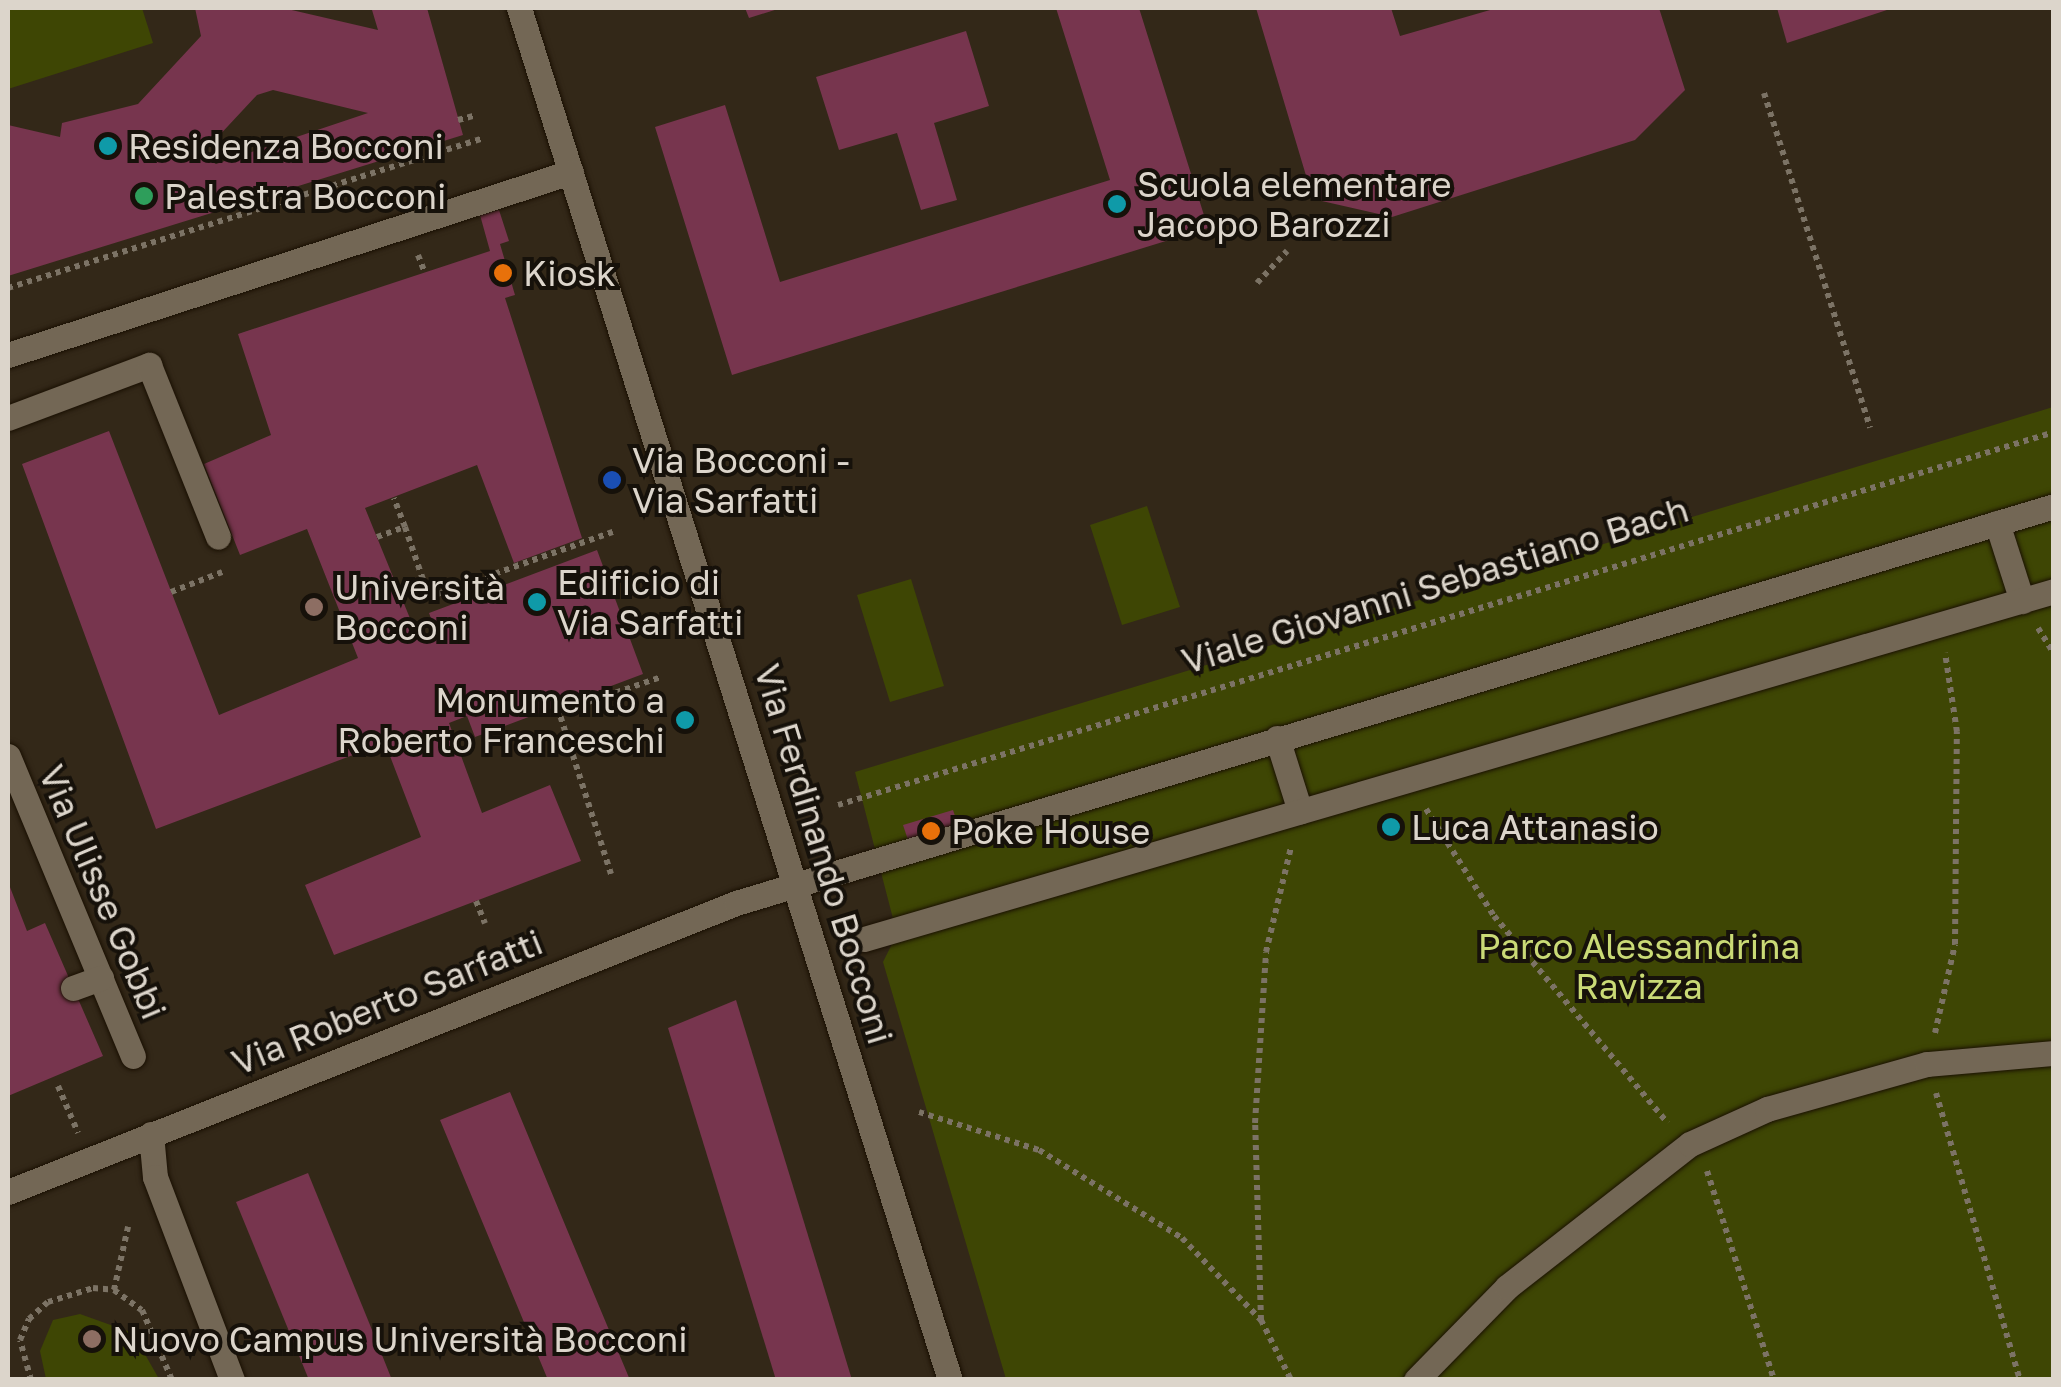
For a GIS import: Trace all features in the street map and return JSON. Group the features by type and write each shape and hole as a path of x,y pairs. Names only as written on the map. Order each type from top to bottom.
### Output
{"street":[{"name":"Via Ferdinando Bocconi","path":"519,8 950,1380"},
{"path":"8,354 571,172"},
{"path":"8,418 149,366 218,537"},
{"path":"795,884 2054,506"},
{"path":"1997,523 2022,601"},
{"path":"864,940 2054,592"},
{"path":"1277,738 1300,812"},
{"name":"Via Ulisse Gobbi","path":"8,756 133,1056"},
{"name":"Via Roberto Sarfatti","path":"8,1192 795,884"},
{"path":"73,988 101,978"},
{"path":"1416,1380 1507,1287 1690,1144 1767,1109 1927,1064 2054,1052"},
{"path":"150,1134 156,1177 232,1380"}],"path":[{"path":"1764,93 1870,428"},
{"path":"458,120 473,116"},
{"path":"8,288 481,140"},
{"path":"1257,283 1287,251"},
{"name":"Viale Giovanni Sebastiano Bach","path":"838,806 2054,432"},
{"path":"394,498 429,596 613,532"},
{"path":"377,537 405,527"},
{"path":"1941,624 1957,732 1955,944 1927,1064 2020,1380"},
{"path":"611,874 559,712 661,677"},
{"path":"1408,780 1494,916 1627,1081 1690,1144 1709,1175 1774,1380"},
{"path":"1261,1320 1255,1124 1266,952 1300,812"},
{"path":"476,901 485,923"},
{"path":"58,1086 80,1138"},
{"path":"920,1112 1039,1150 1182,1238 1261,1320 1291,1380"},
{"path":"114,1290 128,1227"},
{"path":"31,1380 20,1340 29,1319 70,1293 114,1290 142,1310 172,1380"}],"green space":[{"path":"8,8 142,8 153,43 8,89"},
{"name":"Parco Alessandrina Ravizza","path":"2053,407 2053,1379 1006,1379 883,962 897,934 855,772"},
{"path":"1147,506 1180,607 1122,625 1090,525"},
{"path":"911,579 944,686 890,702 857,595"},
{"path":"80,1314 133,1333 159,1379 46,1379 40,1351 53,1320"}],"building":[{"name":"Residenza Bocconi","path":"195,8 283,8 378,30 372,10 427,8 463,135 8,276 8,125 60,137 62,123 138,104 201,36","holes":["273,90 368,113 216,164 201,155 257,95"]},
{"path":"745,8 781,8 749,18"},
{"name":"Scuola elementare Jacopo Barozzi","path":"1056,8 1139,8 1208,228 732,375 655,127 725,105 780,282 1110,180"},
{"path":"1256,8 1391,8 1400,36 1497,8 1659,8 1685,90 1635,140 1392,217 1313,199"},
{"path":"1777,8 1893,8 1787,43"},
{"path":"966,31 989,106 934,123 957,200 921,210 897,133 839,150 816,77"},
{"name":"Edificio di Via Sarfatti","path":"499,210 509,241 500,244 515,295 505,298 582,538 514,563 477,465 365,508 418,638 436,632 429,613 597,550 643,674 475,737 467,716 449,723 482,813 550,785 581,861 334,955 305,885 421,837 385,743 156,829 22,464 109,431 219,715 358,658 307,529 240,555 204,464 271,435 238,334 490,251 480,215"},
{"path":"953,810 960,831 910,846 903,825"},
{"path":"8,882 27,931 45,923 103,1056 8,1096"},
{"path":"736,1000 852,1380 776,1380 668,1028"},
{"path":"510,1092 630,1380 548,1380 440,1120"},
{"path":"308,1173 392,1380 309,1380 236,1202"}],"place":[{"name":"Residenza Bocconi","path":"108,146"},
{"name":"Palestra Bocconi","path":"144,196"},
{"name":"Scuola elementare Jacopo Barozzi","path":"1117,204"},
{"name":"Kiosk","path":"503,273"},
{"name":"Via Bocconi - Via Sarfatti","path":"612,480"},
{"name":"Edificio di Via Sarfatti","path":"537,602"},
{"name":"Università Bocconi","path":"314,607"},
{"name":"Monumento a Roberto Franceschi","path":"685,720"},
{"name":"Luca Attanasio","path":"1391,827"},
{"name":"Poke House","path":"931,831"},
{"name":"Nuovo Campus Università Bocconi","path":"92,1339"}]}
